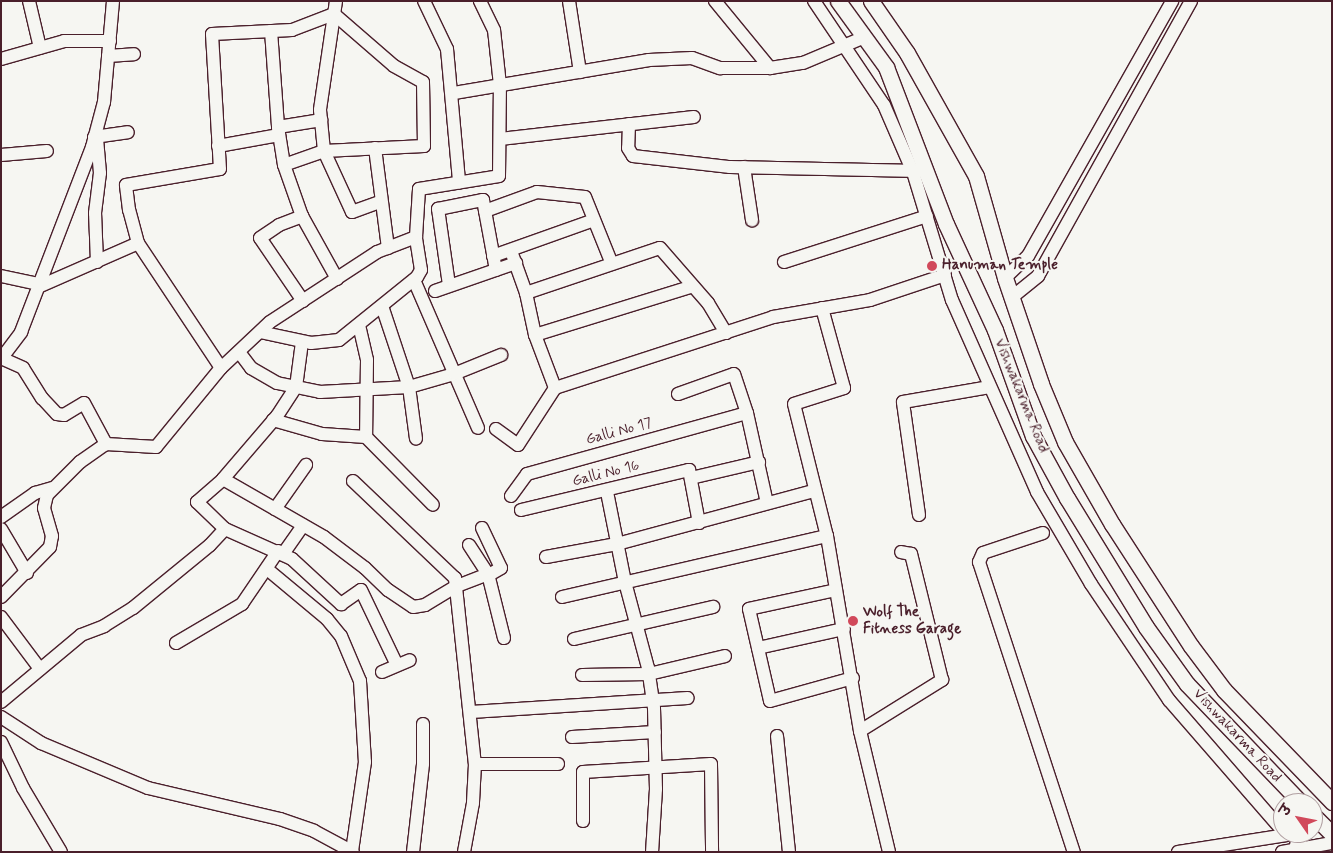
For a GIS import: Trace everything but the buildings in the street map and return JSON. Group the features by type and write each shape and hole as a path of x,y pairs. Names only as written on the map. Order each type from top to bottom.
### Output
{"main road":[{"name":"Vishwakarma Road","path":"838,1 886,67 920,171 995,330 1025,414 1067,498 1146,627 1187,684 1291,793"},
{"name":"Vishwakarma Road","path":"875,3 907,53 976,176 1004,278 1065,442 1115,529 1190,646 1224,690 1332,802"},
{"path":"1323,825 1332,834"}],"street":[{"path":"29,1 40,48"},
{"path":"106,444 84,403 64,415 57,414 42,398 23,368 1,359 21,332 96,137 104,102 113,1"},
{"path":"424,1 447,49 454,93 459,182"},
{"path":"260,332 302,342 339,340 414,280 421,270 416,237 419,189 499,176 500,85 494,30 480,1"},
{"path":"569,1 580,72"},
{"path":"715,1 770,68"},
{"path":"814,1 847,47 884,105 920,171 927,216 952,300 1037,492 1125,637 1169,700 1273,815"},
{"path":"1004,278 1028,256 1172,1"},
{"path":"1011,298 1038,276 1192,1"},
{"path":"221,368 138,243 129,210 126,185 220,169 212,34 292,30 335,7"},
{"path":"335,7 320,120 324,151 352,212 379,202"},
{"path":"284,166 324,151 424,146 423,82 394,66 335,7"},
{"path":"271,31 278,131 284,166 302,216 337,279"},
{"path":"454,93 649,60 692,58 720,68 770,68 803,63 847,47 865,38"},
{"path":"1,59 64,40 110,41"},
{"path":"108,56 134,54"},
{"path":"500,139 694,117"},
{"path":"218,146 320,120"},
{"path":"628,124 628,148 633,156 744,167 920,171"},
{"path":"96,137 128,132"},
{"path":"96,137 100,174 96,213 97,262"},
{"path":"375,148 379,202 388,248"},
{"path":"1,155 47,151"},
{"path":"744,167 752,220"},
{"path":"485,211 538,192 585,196 612,264"},
{"path":"449,286 438,209 483,200 496,270"},
{"path":"302,216 279,225 260,238 303,301"},
{"path":"784,262 927,216"},
{"path":"435,291 496,270 514,257 594,220"},
{"path":"1,597 27,573 51,544 52,536 44,508 52,488 80,462 106,444 156,446 221,368 260,332 337,279 388,248 416,237"},
{"path":"1,276 39,286 138,243"},
{"path":"526,293 660,248 708,302 726,333"},
{"path":"493,256 514,257"},
{"path":"514,257 526,293 535,335 555,388"},
{"path":"496,429 518,446 555,388 773,317 870,300 945,275"},
{"path":"414,280 478,428"},
{"path":"535,335 693,286"},
{"path":"382,306 409,386 416,439"},
{"path":"822,308 844,388 794,404 814,491 827,536 860,731 889,852"},
{"path":"359,325 367,360 366,437"},
{"path":"302,342 296,387 273,420 223,479 197,503 225,529 281,553 342,604 361,590 397,666"},
{"path":"238,352 251,368 277,383 320,392 409,386 454,374 501,355"},
{"path":"678,394 734,374 747,413 767,503"},
{"path":"919,515 903,402 990,387"},
{"name":"Galli No 17","path":"511,496 527,474 747,413"},
{"path":"1006,424 1025,414"},
{"path":"273,420 322,434 366,437 433,505"},
{"path":"699,523 691,478 759,462"},
{"path":"275,509 306,465"},
{"name":"Galli No 16","path":"521,510 607,492 689,470 691,478"},
{"path":"223,479 331,542 388,590 413,607 425,605 457,586 501,568 482,528"},
{"path":"353,481 456,578 475,764 473,803 464,852"},
{"path":"1,516 35,493 52,488"},
{"path":"546,557 617,544 814,491"},
{"path":"607,492 624,582 649,674 653,702 655,766 652,852"},
{"path":"176,643 242,604 266,569 281,553 302,524"},
{"path":"1,529 27,573"},
{"path":"1,702 81,635 104,626 133,608 210,545 225,529"},
{"path":"1043,532 983,553 979,562 1074,852"},
{"path":"562,597 827,536"},
{"path":"469,545 489,574 504,638"},
{"path":"860,731 942,680 911,554 901,552"},
{"path":"1,717 41,743 148,788 280,819 314,831 353,851 365,762 360,681 341,636 326,618 266,569"},
{"path":"836,590 750,609 770,701 852,678"},
{"path":"574,639 712,607"},
{"path":"1,617 40,670"},
{"path":"758,648 844,629"},
{"path":"582,675 649,674 725,656"},
{"path":"382,672 410,660"},
{"path":"471,712 653,702 688,698"},
{"path":"413,852 423,764 423,724"},
{"path":"572,738 654,732"},
{"path":"777,736 789,852"},
{"path":"1,742 23,788 61,852"},
{"path":"475,764 558,764"},
{"path":"582,821 583,772 655,766 712,764 712,852"},
{"path":"1178,852 1273,836"},
{"path":"1288,851 1332,843"}],"place":[{"name":"Hanuman Temple","path":"932,266"},
{"name":"Wolf The Fitness Garage","path":"853,621"}]}
